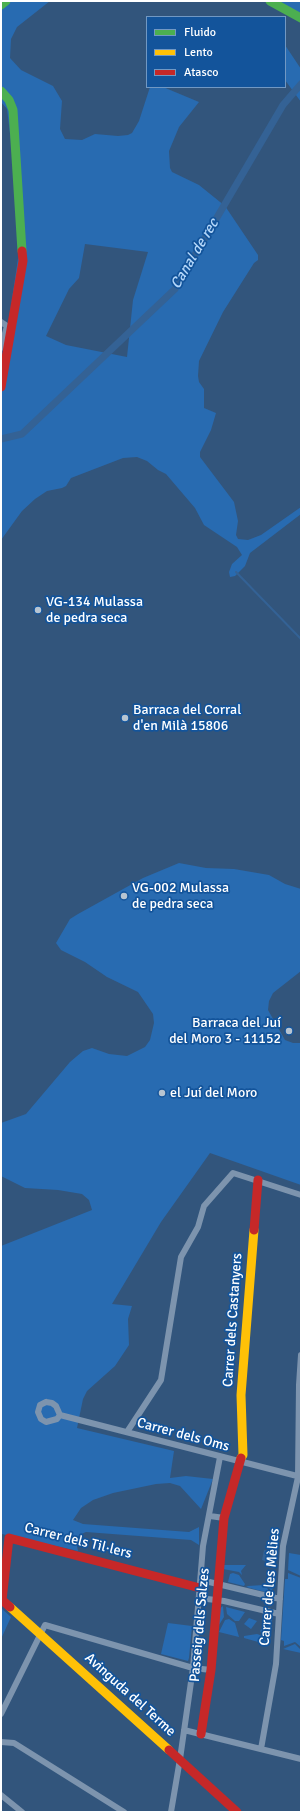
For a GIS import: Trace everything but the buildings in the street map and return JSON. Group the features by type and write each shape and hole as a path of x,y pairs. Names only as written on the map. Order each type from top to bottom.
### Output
{"street":[{"path":"1,5 6,1"},
{"path":"270,1 301,18"},
{"path":"1,91 9,100 13,110 23,260 1,348"},
{"path":"1,388 7,326"},
{"path":"127,1432 161,1380 181,1257 198,1227 204,1206 233,1173 301,1195"},
{"name":"Carrer dels Castanyers","path":"239,1462 243,1455 241,1395 258,1180"},
{"name":"Carrer de les Mèlies","path":"261,1749 276,1664 283,1546 300,1477 299,1385 301,1355"},
{"name":"Carrer dels Oms","path":"60,1415 300,1477"},
{"name":"Passeig dels Salzes","path":"171,1812 193,1668 203,1546 210,1516 220,1457"},
{"name":"Passeig dels Salzes","path":"201,1734 211,1670 224,1518 239,1462"},
{"path":"210,1516 224,1518"},
{"name":"Carrer dels Til·lers","path":"2,1600 9,1538 201,1584 218,1583 280,1600"},
{"path":"199,1598 216,1600 279,1614"},
{"name":"Avinguda del Terme","path":"2,1600 237,1812"},
{"path":"1,1714 42,1635 45,1625 193,1668 211,1670"},
{"path":"184,1730 301,1759"},
{"path":"1,1742 14,1743 124,1812"},
{"path":"1,1795 22,1812"},
{"path":"112,1812 114,1805"}],"shaded area":[{"path":"1,1 50,1 17,27 11,39 10,58 21,70 53,86 62,101 60,129 65,139 82,140 95,134 118,136 132,133 139,121 150,88 165,88 199,102 179,127 169,151 170,168 172,172 199,185 225,206 258,255 258,260 254,263 223,312 199,361 198,376 199,382 204,389 204,408 216,413 211,430 200,452 200,457 234,502 238,521 236,535 238,539 248,540 261,535 301,507 301,514 250,553 245,566 235,576 230,577 229,572 232,564 242,555 237,547 204,525 195,508 166,474 158,470 147,461 137,457 123,458 71,478 66,486 62,488 47,491 35,499 22,511 1,540 1,350 5,345 22,232 7,109 1,102","holes":["85,244 148,252 133,300 127,357 66,345 46,336 69,289 79,278"]},
{"path":"276,1 301,1 301,14"},
{"path":"286,46 301,69 301,102 286,81"},
{"path":"179,863 206,868 234,869 269,875 285,884 301,889 301,971 273,993 269,1001 268,1010 285,1040 293,1043 301,1043 301,1185 210,1153 161,1222 112,1304 132,1306 128,1319 129,1345 115,1366 87,1391 83,1399 77,1428 174,1451 170,1478 186,1476 213,1479 201,1509 180,1486 170,1483 156,1484 113,1493 93,1500 81,1508 73,1520 83,1524 189,1532 199,1527 199,1545 191,1540 86,1532 79,1535 76,1541 78,1551 2,1534 1,1562 1,1246 92,1210 89,1200 82,1194 58,1190 25,1188 1,1176 1,1123 26,1114 70,1062 83,1051 92,1048 109,1054 127,1056 145,1047 150,1040 154,1023 153,1014 138,992 107,977 85,962 61,950 56,943 70,919 143,878"},
{"path":"264,1550 269,1551 267,1562 262,1560"},
{"path":"289,1553 301,1555 301,1576 288,1570"},
{"path":"224,1565 246,1565 241,1571 242,1575 239,1572 223,1569"},
{"path":"273,1572 275,1572 274,1587 271,1591 266,1583"},
{"path":"233,1573 239,1575 245,1584 244,1586 228,1582 230,1574"},
{"path":"288,1573 301,1578 301,1647 295,1642 284,1646 284,1641 281,1640 285,1579 288,1579"},
{"path":"264,1585 268,1589 269,1593 246,1587 248,1586"},
{"path":"223,1606 224,1617 217,1628 219,1609"},
{"path":"226,1607 245,1612 239,1621 235,1621 227,1614"},
{"path":"1,1608 11,1617 1,1639"},
{"path":"249,1618 257,1621 251,1629 244,1624"},
{"path":"270,1618 272,1618 270,1641 260,1631"},
{"path":"229,1619 235,1623 239,1637 219,1632 225,1620"},
{"path":"168,1623 192,1626 188,1661 161,1654"},
{"path":"260,1635 269,1645 244,1638 244,1636"},
{"path":"295,1644 301,1650 301,1653 283,1649"}],"waterway":[{"name":"Canal de rec","path":"1,439 22,434 175,289 283,105 301,84"},
{"path":"236,572 301,639"}],"traffic: fast":[{"path":"1,5 6,1"},
{"path":"270,1 301,18"},
{"path":"1,91 9,100 13,110 22,251"}],"traffic: slow":[{"path":"241,1458 243,1455 241,1395 254,1230"},
{"path":"10,1607 169,1750"}],"traffic: jam":[{"path":"1,387 23,261 22,251"},
{"path":"254,1230 258,1180"},
{"path":"201,1734 211,1670 224,1518 241,1458"},
{"path":"10,1607 2,1600 9,1538 200,1588"},
{"path":"169,1750 237,1812"}],"place":[{"name":"VG-134 Mulassa de pedra seca","path":"38,610"},
{"name":"Barraca del Corral d'en Milà 15806","path":"125,718"},
{"name":"VG-002 Mulassa de pedra seca","path":"124,896"},
{"name":"Barraca del Juí del Moro 3 - 11152","path":"289,1031"},
{"name":"el Juí del Moro","path":"162,1093"}]}
